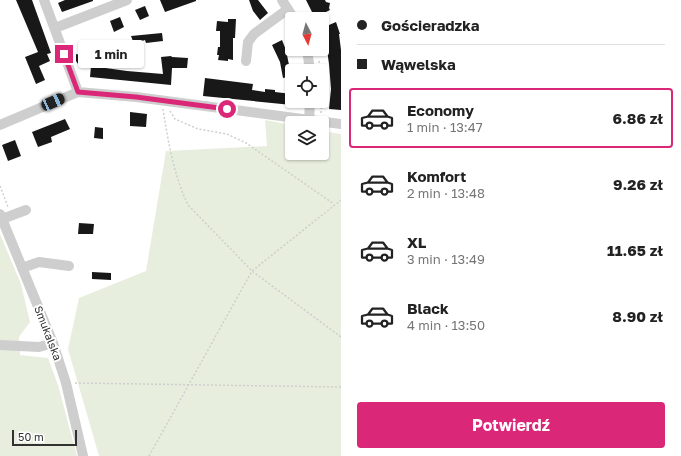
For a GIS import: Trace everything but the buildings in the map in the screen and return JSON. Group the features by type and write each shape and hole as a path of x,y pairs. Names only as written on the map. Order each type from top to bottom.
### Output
{"street":[{"path":"44,0 78,92"},
{"path":"55,28 126,0"},
{"path":"282,0 290,12"},
{"path":"246,61 248,42 254,34 288,9"},
{"path":"0,125 78,92 161,100 285,118"},
{"path":"329,123 341,124"},
{"path":"4,215 26,210"},
{"name":"Smukalska","path":"4,215 22,268 53,343 66,383 84,456"},
{"path":"22,268 40,262 69,266"},
{"path":"0,346 39,347 53,343"}],"path":[{"path":"161,100 175,119 198,129 227,134 246,143 334,204"},
{"path":"161,100 168,143 183,194 188,205 252,271 341,337"},
{"path":"0,186 4,215"},
{"path":"149,456 252,271 334,204 341,200"},
{"path":"66,383 341,387"}],"green space":[{"path":"265,120 285,124 285,160 329,160 329,132 341,134 341,456 99,456 68,349 79,298 146,271 166,151 267,146"},
{"path":"0,234 21,284 30,322 19,337 20,355 48,358 58,385 77,456 0,456"}],"route":[{"path":"64,54 78,92 136,97 227,109"}]}
